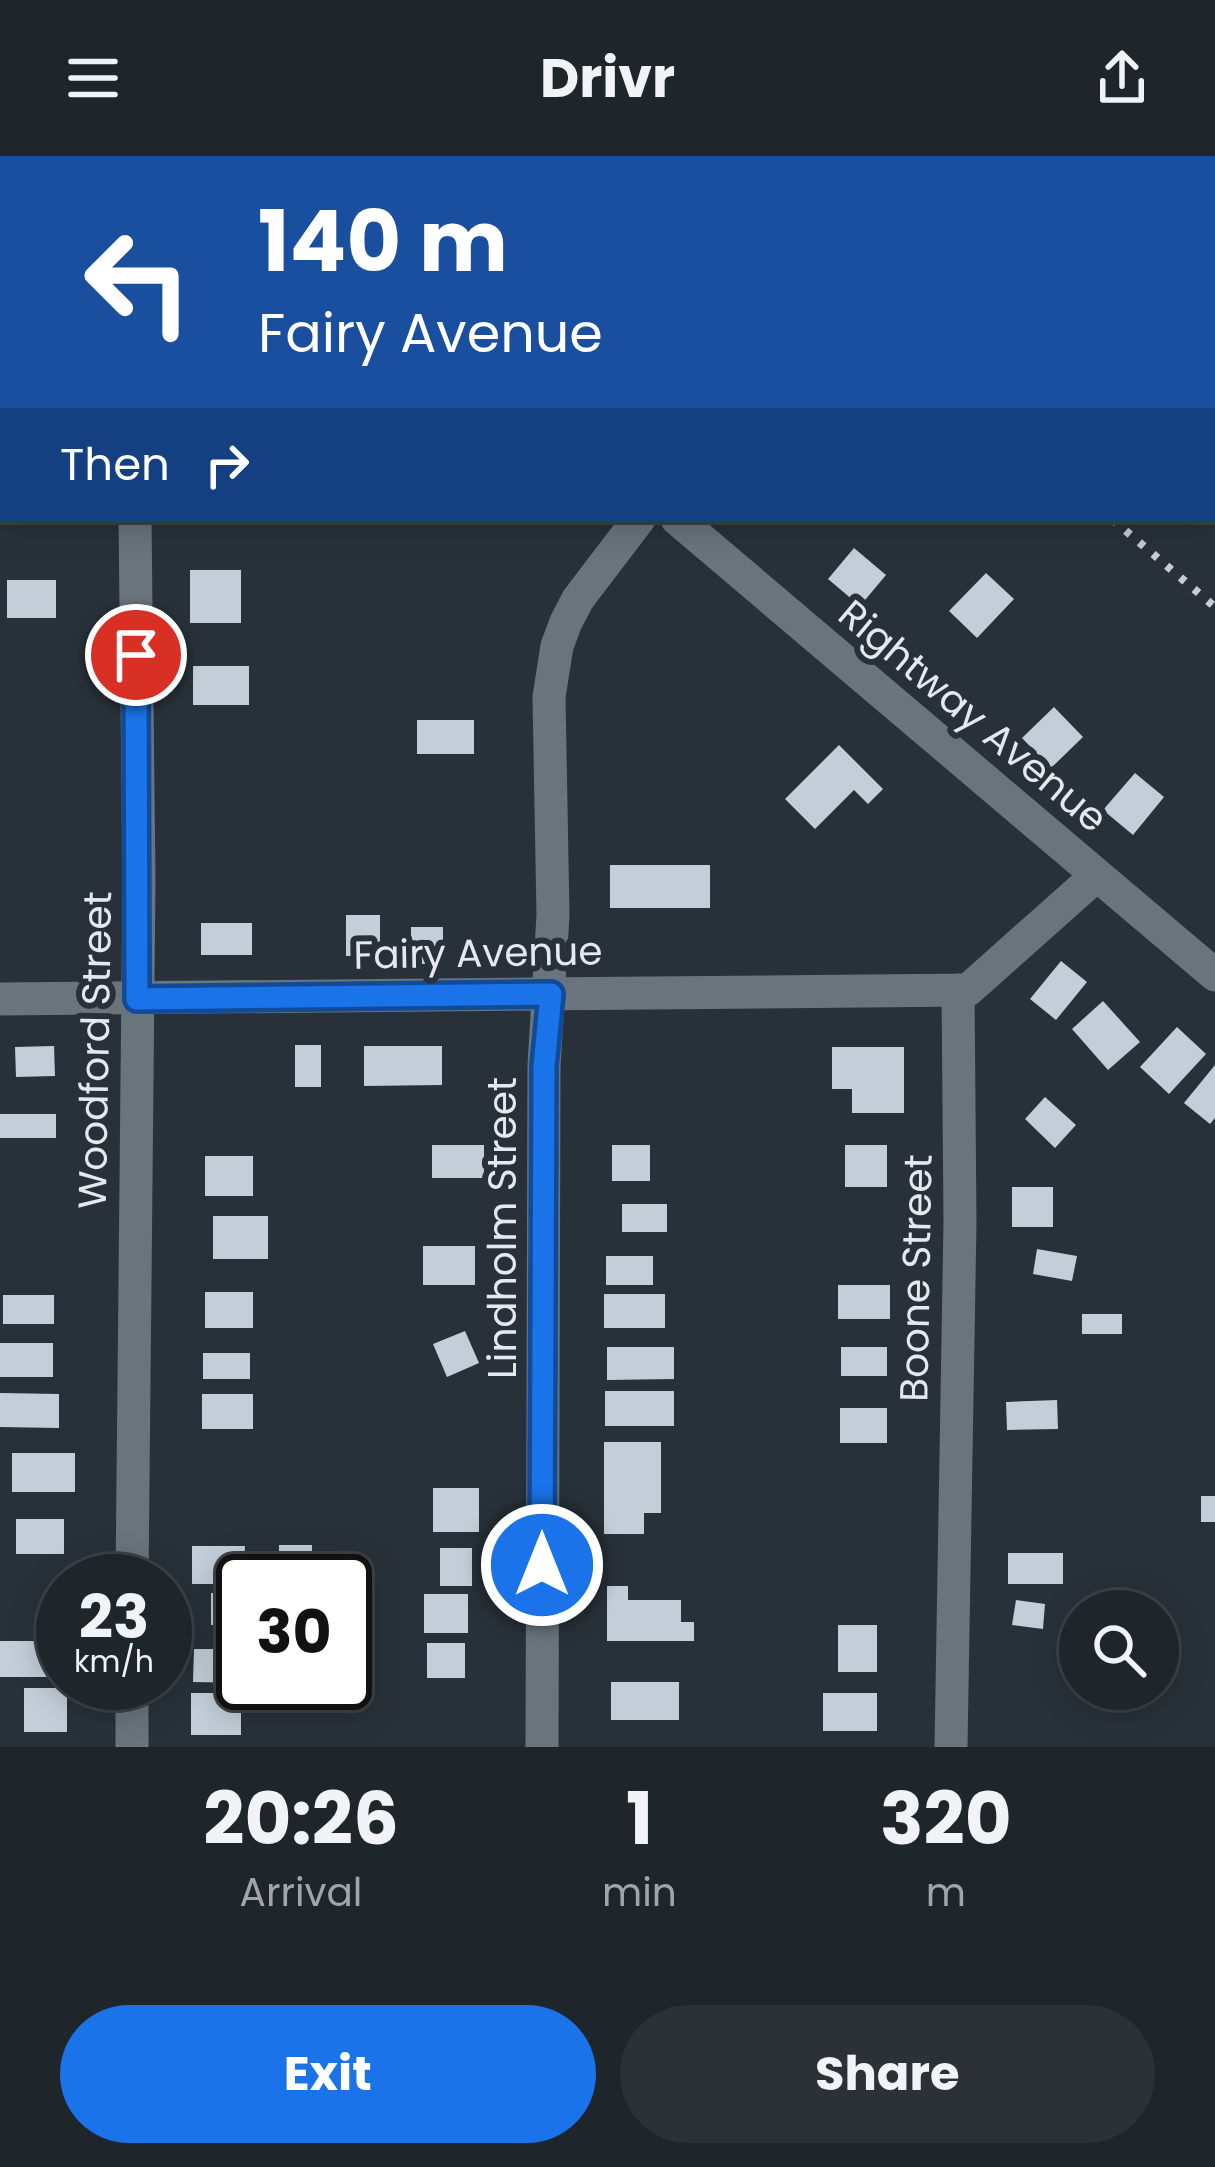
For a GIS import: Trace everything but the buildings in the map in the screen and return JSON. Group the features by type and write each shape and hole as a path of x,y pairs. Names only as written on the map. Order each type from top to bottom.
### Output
{"street":[{"name":"Woodford Street","path":"132,1554 137,999 134,522"},
{"name":"Lindholm Street","path":"542,1747 544,1066 551,994 552,671 557,646 578,599 637,522"},
{"name":"Rightway Avenue","path":"681,522 1215,975"},
{"path":"958,990 968,990 1096,876"},
{"name":"Fairy Avenue","path":"0,998 958,990"},
{"name":"Boone Street","path":"951,1747 960,1222 958,990"},
{"path":"132,1710 132,1747"}],"railway":[{"path":"1116,522 1215,607"}],"route":[{"path":"136,655 137,999 551,994 544,1066 542,1565"}]}
